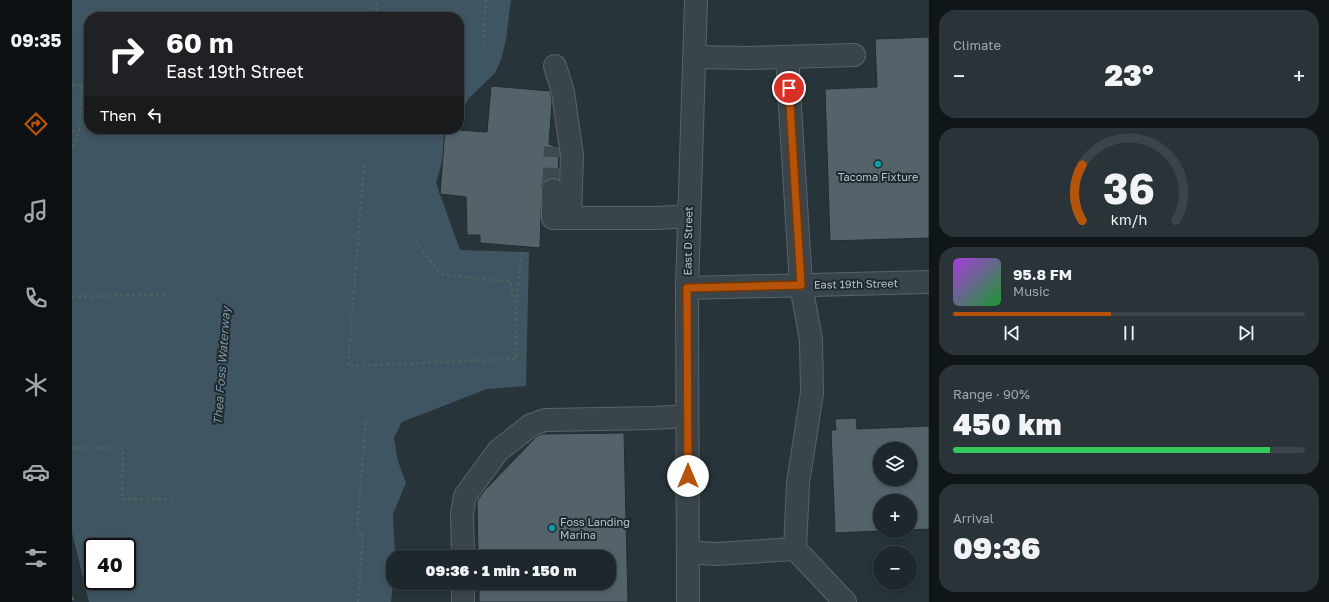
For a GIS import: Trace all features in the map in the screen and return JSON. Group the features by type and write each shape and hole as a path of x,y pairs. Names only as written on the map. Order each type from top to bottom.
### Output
{"street":[{"name":"East D Street","path":"688,602 687,288 696,0"},
{"path":"694,57 854,55"},
{"path":"787,57 801,285 810,340 812,393 798,483 795,549 845,602"},
{"path":"555,66 563,92 572,156 561,218"},
{"path":"556,147 557,137 566,115"},
{"path":"553,190 561,218"},
{"path":"561,218 656,218 689,216"},
{"name":"East 19th Street","path":"687,288 929,282"},
{"path":"463,550 462,513 464,496 498,451 531,425 545,420 688,416"},
{"path":"688,552 715,554 795,549"},
{"path":"463,590 463,602"}],"path":[{"path":"376,12 377,0"},
{"path":"484,44 486,0"},
{"path":"72,85 82,85 80,131 72,147"},
{"path":"72,131 80,131"},
{"path":"364,165 348,366 516,359 516,298 522,249"},
{"path":"414,239 440,274 511,282 512,293 516,298"},
{"path":"72,297 169,294"},
{"path":"358,602 363,537 357,528 366,418"},
{"path":"72,448 123,448 122,498 172,499"},
{"path":"72,597 74,602"}],"water":[{"name":"Thea Foss Waterway","path":"72,0 511,0 506,40 501,60 495,73 469,98 464,106 464,12 84,12 84,134 450,134 436,183 460,250 529,252 526,386 487,389 402,422 394,438 398,461 406,483 393,514 395,550 386,550 386,590 392,590 391,602 89,602 86,590 136,590 136,538 84,538 84,582 72,533"}],"building":[{"name":"Tacoma Fixture","path":"929,37 929,238 830,241 825,89 877,87 875,39"},
{"path":"491,86 550,91 552,102 549,144 558,148 559,179 547,179 542,184 540,248 480,243 480,235 467,235 466,197 440,194 445,134 464,134 464,130 487,132"},
{"path":"856,418 857,429 929,426 929,529 917,530 917,494 873,494 873,531 835,533 831,430 836,430 835,419"},
{"name":"Foss Landing Marina","path":"624,433 628,602 479,602 479,590 616,590 616,550 478,550 477,501 485,490 537,436 542,434"}],"tunnel":[{"path":"553,190 555,147"}],"place":[{"name":"Tacoma Fixture","path":"878,164"},
{"name":"Foss Landing Marina","path":"552,528"}],"route":[{"path":"688,476 687,288 801,285 789,88"}]}
